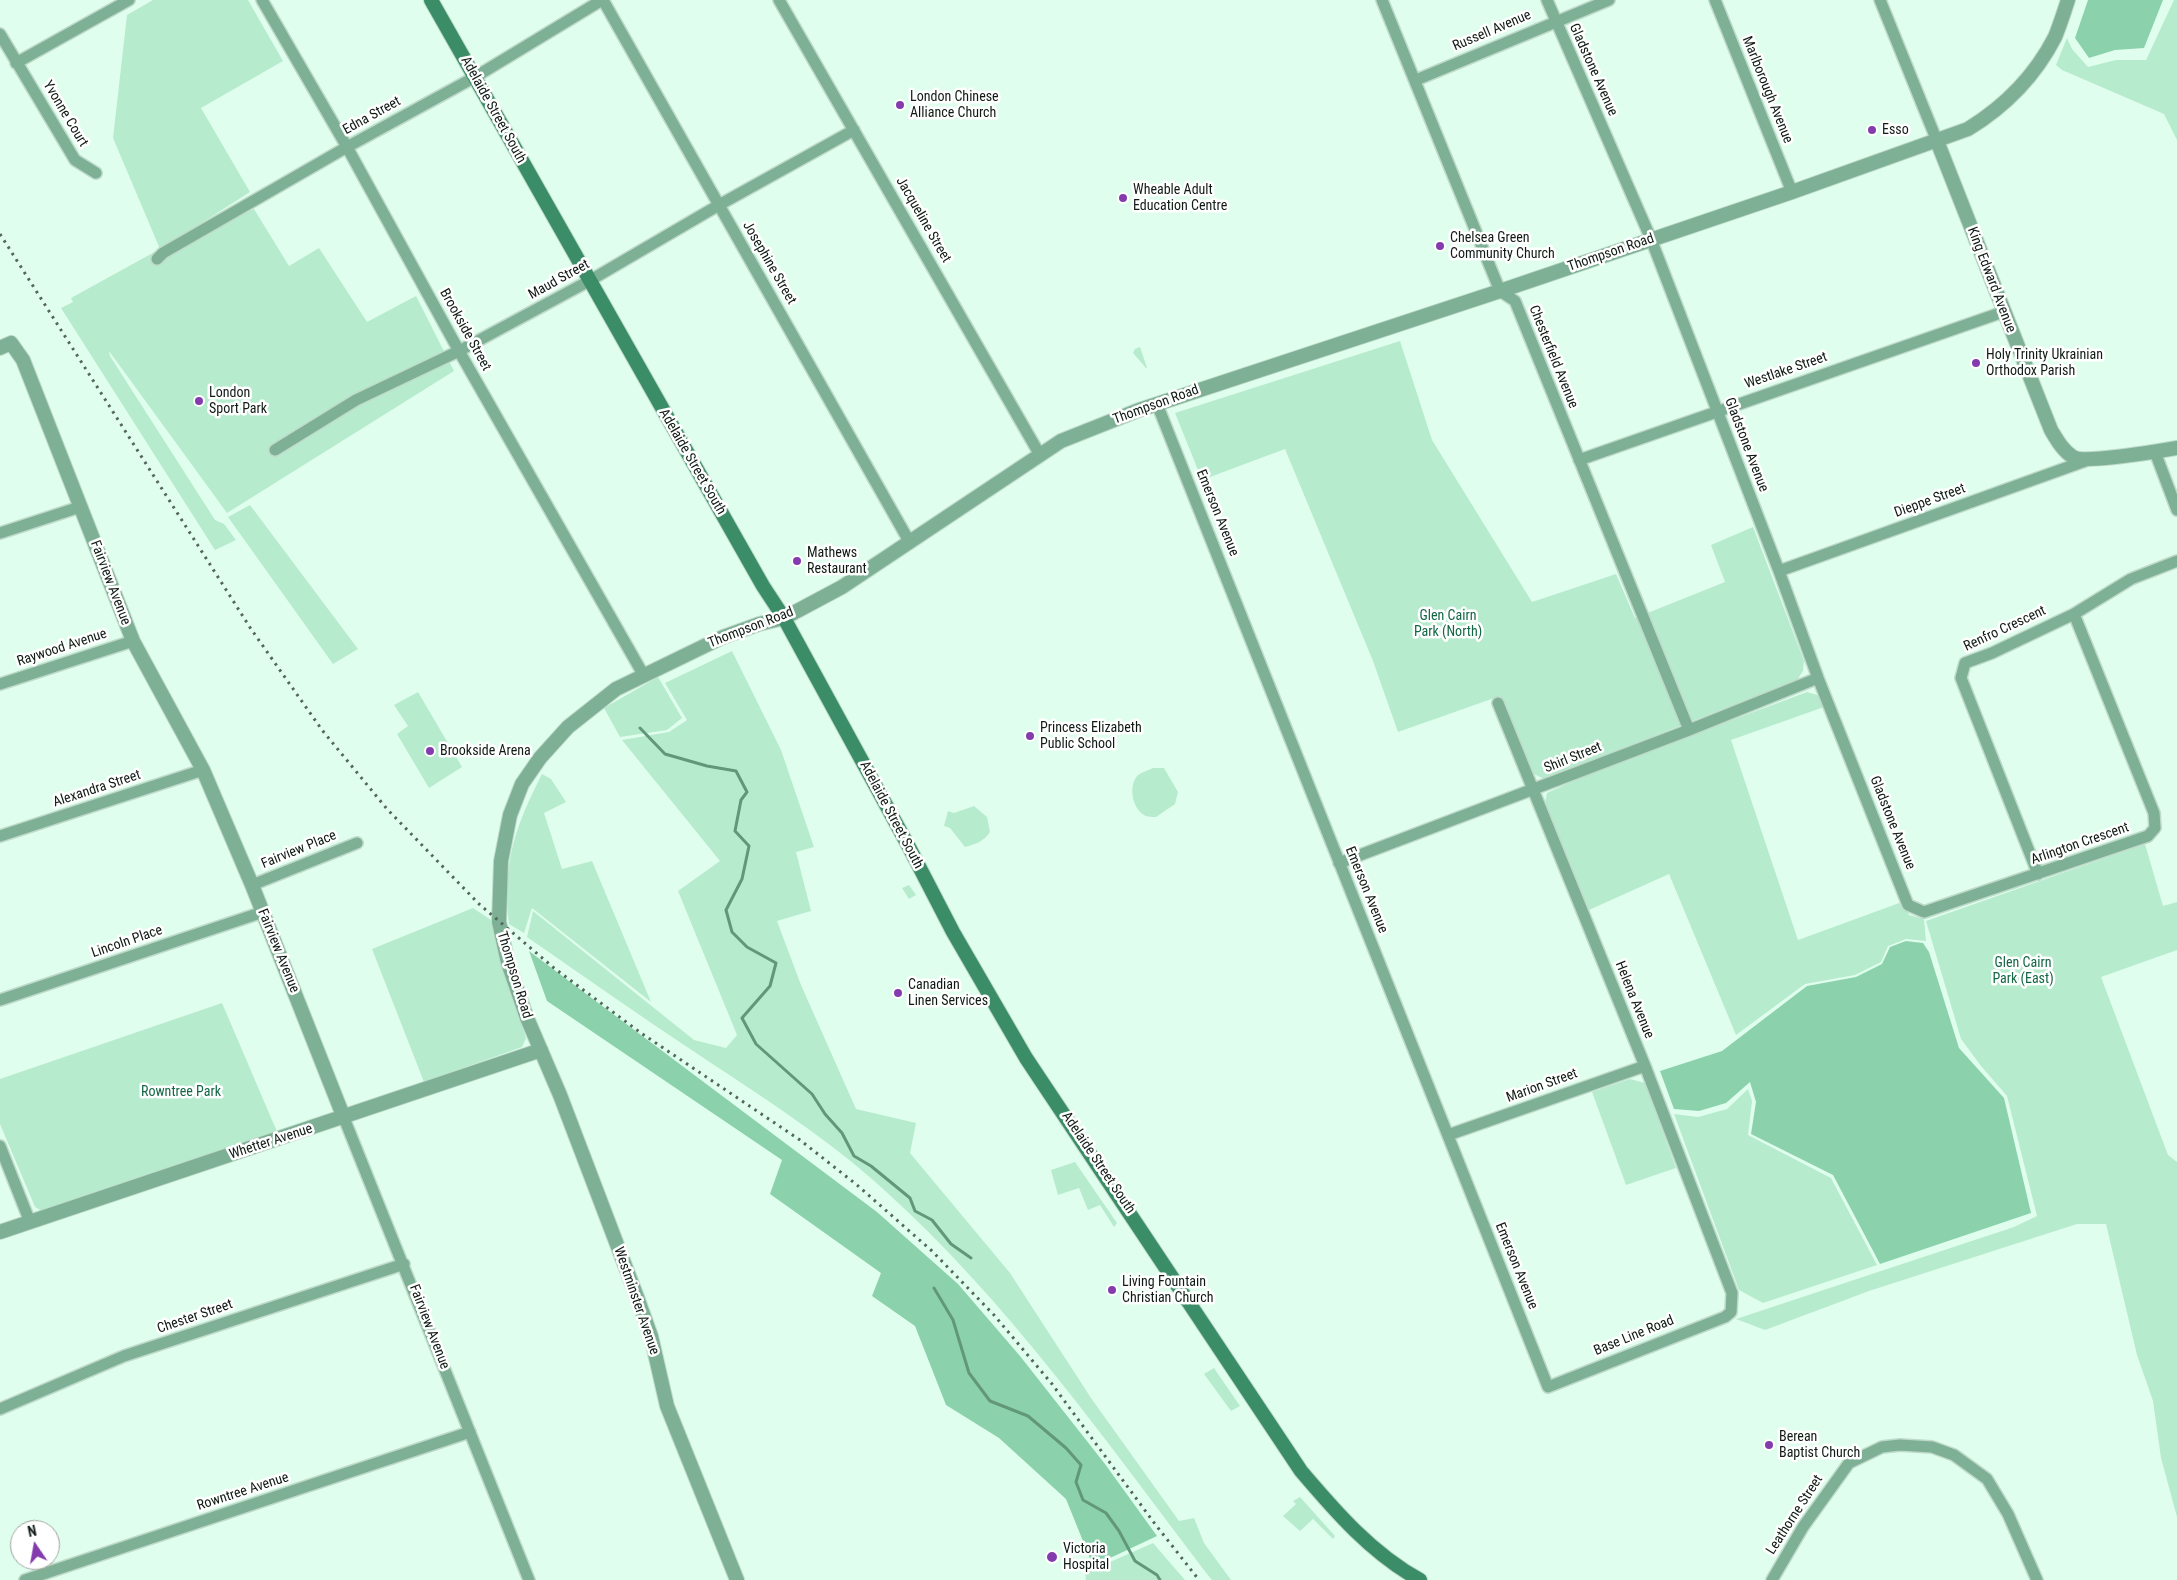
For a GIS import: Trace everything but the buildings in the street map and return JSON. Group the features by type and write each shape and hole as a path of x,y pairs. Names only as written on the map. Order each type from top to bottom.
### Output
{"main road":[{"name":"Adelaide Street South","path":"431,0 762,586 784,618 909,847 953,932 1026,1058 1301,1471 1344,1520 1405,1572 1420,1580"}],"street":[{"path":"16,63 129,0"},
{"name":"Brookside Street","path":"262,0 346,147 459,352 643,674"},
{"name":"Edna Street","path":"157,259 163,253 346,147 475,77 603,0"},
{"name":"Josephine Street","path":"603,0 909,541"},
{"name":"Jacqueline Street","path":"778,0 1040,455"},
{"name":"Chesterfield Avenue","path":"1382,0 1500,291 1515,301 1690,730"},
{"name":"Gladstone Avenue","path":"1547,0 1651,239 1779,571 1818,678 1908,905"},
{"name":"Russell Avenue","path":"1416,80 1609,0"},
{"name":"Marlborough Avenue","path":"1714,0 1792,192"},
{"name":"King Edward Avenue","path":"1880,0 2051,430 2063,449 2074,458 2092,459 2177,448"},
{"name":"Thompson Road","path":"541,1050 527,1018 508,963 499,922 500,868 510,815 522,784 540,758 568,727 616,689 643,674 723,637 759,624 784,618 842,587 1061,441 1157,404 1792,192 1968,129 1992,114 2026,81 2055,37 2068,0"},
{"name":"Yvonne Court","path":"0,34 75,160 96,173"},
{"name":"Maud Street","path":"275,450 356,400 459,352 589,281 719,205 854,130"},
{"name":"Westlake Street","path":"1579,460 2003,312"},
{"name":"Fairview Avenue","path":"0,348 11,343 23,360 133,641 203,770 263,912 529,1580"},
{"name":"Emerson Avenue","path":"1157,404 1548,1387"},
{"path":"2155,452 2177,510"},
{"name":"Dieppe Street","path":"1779,571 2092,459"},
{"path":"0,533 80,507"},
{"name":"Renfro Crescent","path":"2038,874 1961,678 1965,663 1992,653 2074,614 2131,579 2177,561"},
{"name":"Arlington Crescent","path":"1908,905 1924,912 2148,836 2155,828 2154,813 2074,614"},
{"name":"Raywood Avenue","path":"0,684 133,641"},
{"name":"Shirl Street","path":"1339,863 1690,730 1818,678"},
{"name":"Helena Avenue","path":"1498,703 1532,791 1645,1066 1732,1293 1731,1312"},
{"name":"Alexandra Street","path":"0,836 203,770"},
{"name":"Fairview Place","path":"252,885 357,843"},
{"name":"Lincoln Place","path":"0,1000 263,912"},
{"name":"Whetter Avenue","path":"0,1232 344,1118 541,1050"},
{"name":"Westminster Avenue","path":"541,1050 649,1328 667,1406 737,1580"},
{"name":"Marion Street","path":"1448,1136 1645,1066"},
{"path":"0,1146 30,1222"},
{"name":"Chester Street","path":"0,1409 124,1356 404,1264"},
{"name":"Base Line Road","path":"1548,1387 1725,1317 1731,1312"},
{"name":"Rowntree Avenue","path":"26,1580 470,1432"},
{"name":"Leathorne Street","path":"1772,1580 1803,1527 1849,1463 1882,1447 1900,1445 1932,1446 1954,1456 1987,1479 2008,1514 2037,1580"}],"green space":[{"path":"153,0 248,0 283,61 201,108 250,192 164,247 254,209 289,266 319,248 367,322 416,296 454,371 227,513 109,351 110,356 215,520 224,524 236,540 215,550 61,308 73,302 71,298 160,249 113,138 127,15"},
{"path":"2088,0 2163,0 2144,48 2115,50 2089,58 2075,38"},
{"path":"2174,0 2177,0 2177,140 2164,114 2062,70 2056,65 2067,38 2072,49 2088,67 2116,60 2146,60"},
{"name":"Glen Cairn Park (North)","path":"1400,341 1432,440 1532,602 1616,574 1635,618 1725,582 1711,545 1753,527 1804,661 1803,671 1797,680 1544,779 1534,774 1500,696 1398,732 1373,661 1285,449 1202,480 1175,413"},
{"path":"1140,347 1147,368 1133,353 1135,349"},
{"path":"250,505 358,649 333,664 228,517"},
{"path":"732,651 781,750 814,847 796,852 811,911 777,921 801,985 856,1109 916,1123 910,1153 1010,1273 1091,1398 1179,1521 1194,1518 1204,1543 1231,1580 1212,1580 1093,1423 1013,1324 972,1277 882,1188 795,1119 527,937 533,911 694,1040 726,1048 737,1035 678,891 720,861 622,740 669,732 687,720 665,683"},
{"path":"658,677 682,718 667,730 620,737 604,708"},
{"name":"Brookside Arena","path":"418,692 462,767 429,788 397,734 408,726 394,705"},
{"path":"1807,692 1817,695 1824,707 1731,740 1798,940 1902,902 1909,915 1924,919 1926,941 1906,939 1888,946 1881,962 1855,975 1805,984 1736,1035 1669,874 1589,910 1545,803 1547,793 1588,774"},
{"path":"1153,768 1164,768 1178,792 1175,804 1156,817 1147,816 1140,812 1134,802 1132,790 1138,775"},
{"path":"542,774 551,779 566,802 544,813 562,869 592,861 651,1002 532,908 524,933 509,924 507,882 509,864 524,811"},
{"path":"974,806 987,817 990,832 979,842 965,847 950,828 944,826 948,811 954,813"},
{"name":"Glen Cairn Park (East)","path":"2145,844 2163,906 2177,902 2177,950 2101,977 2168,1155 2177,1162 2177,1517 2161,1458 2153,1401 2137,1355 2106,1224 2077,1224 1869,1291 1765,1330 1736,1319 2014,1227 2037,1216 2007,1096 1961,1039 1926,921"},
{"path":"909,885 916,895 909,899 902,888"},
{"path":"473,908 491,920 500,960 526,1038 522,1047 424,1082 372,949"},
{"path":"1906,941 1923,943 1929,952 1959,1048 2004,1098 2031,1213 1880,1264 1833,1175 1751,1134 1756,1102 1750,1082 1726,1103 1699,1111 1674,1109 1660,1071 1722,1051 1807,986 1856,977 1882,964 1890,947"},
{"path":"529,951 877,1212 958,1284 1020,1356 1105,1464 1157,1536 1093,1566 1066,1499 999,1438 946,1405 915,1326 872,1296 881,1273 770,1194 782,1160 547,1001"},
{"name":"Rowntree Park","path":"222,1003 278,1134 42,1211 35,1207 0,1124 0,1079"},
{"path":"1630,1079 1645,1083 1676,1168 1626,1185 1592,1092"},
{"path":"1748,1089 1752,1101 1748,1135 1831,1178 1877,1265 1763,1303 1739,1290 1674,1114 1698,1117 1727,1109"},
{"path":"1075,1162 1117,1223 1114,1227 1100,1205 1088,1210 1079,1188 1058,1195 1051,1170"},
{"path":"1214,1368 1240,1406 1231,1411 1204,1374"},
{"path":"1300,1497 1335,1536 1333,1539 1313,1519 1300,1531 1283,1516 1296,1504 1293,1501"},
{"path":"1153,1543 1185,1580 1086,1580 1085,1573"}],"waterway":[{"path":"640,728 665,754 707,766 736,771 747,792 741,800 735,831 749,846 742,879 726,910 732,932 747,947 776,963 770,986 742,1018 756,1044 812,1094 825,1114 842,1133 854,1156 871,1166 910,1198 915,1211 932,1220 951,1244 971,1258"},
{"path":"934,1288 953,1320 969,1373 990,1401 1028,1416 1066,1448 1081,1465 1076,1482 1083,1500 1106,1513 1119,1531 1135,1561 1157,1575 1160,1580"}],"railway":[{"path":"0,234 251,629 322,730 387,809 479,904 554,968 641,1033 800,1140 857,1185 932,1251 994,1315 1052,1384 1155,1524 1199,1580"}],"place":[{"name":"London Chinese Alliance Church","path":"900,105"},
{"name":"Esso","path":"1872,130"},
{"name":"Wheable Adult Education Centre","path":"1123,198"},
{"name":"Chelsea Green Community Church","path":"1440,246"},
{"name":"Holy Trinity Ukrainian Orthodox Parish","path":"1976,363"},
{"name":"London Sport Park","path":"199,401"},
{"name":"Mathews Restaurant","path":"797,561"},
{"name":"Princess Elizabeth Public School","path":"1030,736"},
{"name":"Brookside Arena","path":"430,751"},
{"name":"Canadian Linen Services","path":"898,993"},
{"name":"Living Fountain Christian Church","path":"1112,1290"},
{"name":"Berean Baptist Church","path":"1769,1445"},
{"name":"Victoria Hospital","path":"1052,1557"}]}
